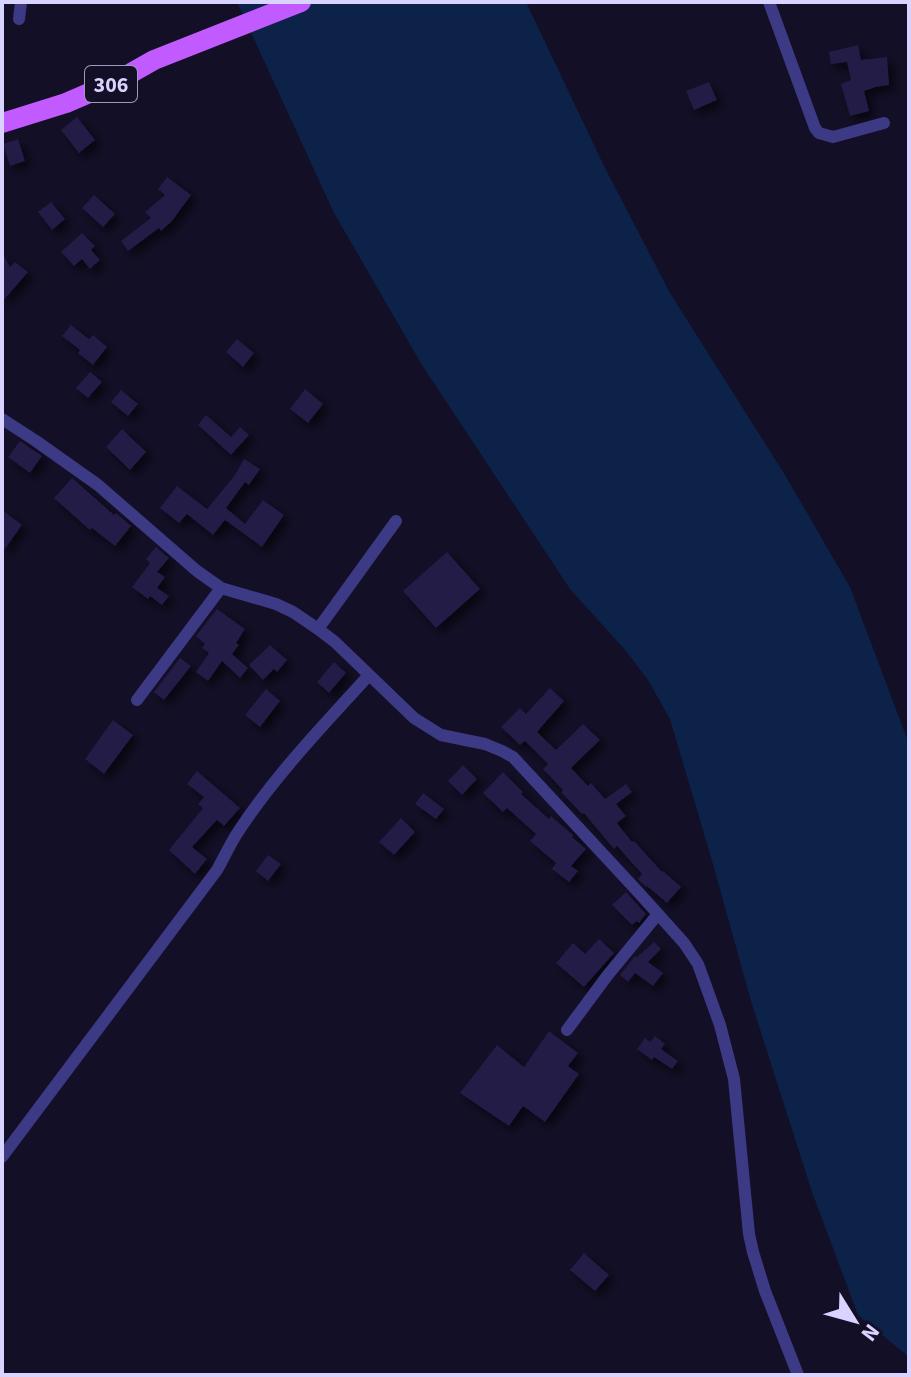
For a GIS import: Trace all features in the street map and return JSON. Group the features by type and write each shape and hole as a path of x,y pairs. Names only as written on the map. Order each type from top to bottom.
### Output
{"main road":[{"name":"306","path":"2,123 66,103 117,81 154,60 301,2"}],"street":[{"path":"19,19 21,2"},
{"path":"769,2 819,133 833,137 884,123"},
{"path":"2,419 98,485 221,588 276,604 318,629 414,718 441,735 485,744 513,757 684,943 698,964 729,1053 737,1094 749,1234 765,1291 798,1375"},
{"path":"318,629 396,521"},
{"path":"137,700 221,588"},
{"path":"2,1157 217,870 253,810 369,675"},
{"path":"567,1030 658,914"}],"water":[{"path":"237,2 526,2 605,168 670,293 785,475 850,587 909,744 909,1357 858,1315 812,1192 751,1001 670,719 648,680 626,651 570,589 422,365 334,213"}],"building":[{"path":"858,45 861,60 887,57 889,85 864,91 869,111 850,116 841,84 851,80 847,62 831,64 829,52"},
{"path":"709,82 717,100 694,110 686,91"},
{"path":"77,117 95,140 79,153 61,130"},
{"path":"18,139 25,161 10,166 3,144"},
{"path":"167,177 191,195 161,231 159,228 128,251 121,241 151,218 145,212 165,195 158,189"},
{"path":"94,195 115,214 103,227 82,208"},
{"path":"51,202 65,219 52,230 38,212"},
{"path":"82,233 95,246 91,250 100,260 90,269 82,259 74,266 61,252"},
{"path":"2,252 10,267 15,262 28,272 2,302"},
{"path":"71,325 89,339 93,335 107,347 93,365 62,336"},
{"path":"237,339 254,353 243,367 226,352"},
{"path":"90,372 102,382 88,398 76,388"},
{"path":"305,389 323,404 308,423 290,409"},
{"path":"121,390 138,404 128,416 111,402"},
{"path":"206,415 231,437 240,427 249,435 231,455 198,425"},
{"path":"122,429 146,452 130,470 106,447"},
{"path":"20,441 42,456 30,473 8,457"},
{"path":"244,459 260,469 249,485 245,482 226,508 245,524 263,500 284,515 262,547 225,520 213,535 187,514 179,523 160,508 177,486 207,509"},
{"path":"72,478 131,526 115,546 92,528 90,530 54,498"},
{"path":"2,510 22,525 2,553"},
{"path":"156,547 169,558 157,572 165,577 157,588 169,596 162,605 132,587 150,563 146,559"},
{"path":"447,552 480,589 436,628 403,591"},
{"path":"217,609 245,629 232,654 248,668 240,678 222,661 208,681 196,672 209,653 202,648 205,644 196,636"},
{"path":"270,645 287,660 277,672 274,669 263,680 249,665"},
{"path":"180,658 191,666 164,700 154,692"},
{"path":"334,662 346,673 329,693 317,682"},
{"path":"550,688 564,701 537,732 556,750 583,724 600,740 571,768 605,799 626,784 632,792 616,804 626,816 617,823 662,872 681,887 667,903 638,879 642,874 561,792 563,790 543,769 548,764 525,741 520,745 501,727 520,708 526,714"},
{"path":"266,689 280,701 260,727 245,715"},
{"path":"113,720 133,735 104,774 85,759"},
{"path":"463,765 477,779 462,795 448,781"},
{"path":"197,771 240,808 224,826 217,820 192,847 207,859 195,874 169,850 203,808 198,804 204,797 187,784"},
{"path":"503,772 523,792 521,794 549,819 551,816 586,849 571,866 578,871 569,882 552,869 556,863 530,841 536,834 507,808 503,812 483,793"},
{"path":"423,793 444,809 436,819 415,804"},
{"path":"401,818 415,832 394,855 379,842"},
{"path":"268,855 281,864 268,881 256,871"},
{"path":"626,892 646,914 639,923 637,921 632,925 612,905"},
{"path":"599,939 614,953 584,987 556,963 573,943 585,954"},
{"path":"654,942 661,949 648,962 663,973 653,986 635,973 628,982 620,975 635,956"},
{"path":"549,1031 578,1053 568,1066 579,1074 545,1122 523,1106 509,1126 460,1093 497,1045 524,1067"},
{"path":"655,1036 665,1044 661,1049 678,1061 672,1069 637,1049 645,1038 650,1042"},
{"path":"584,1253 609,1275 595,1291 570,1270"}]}
